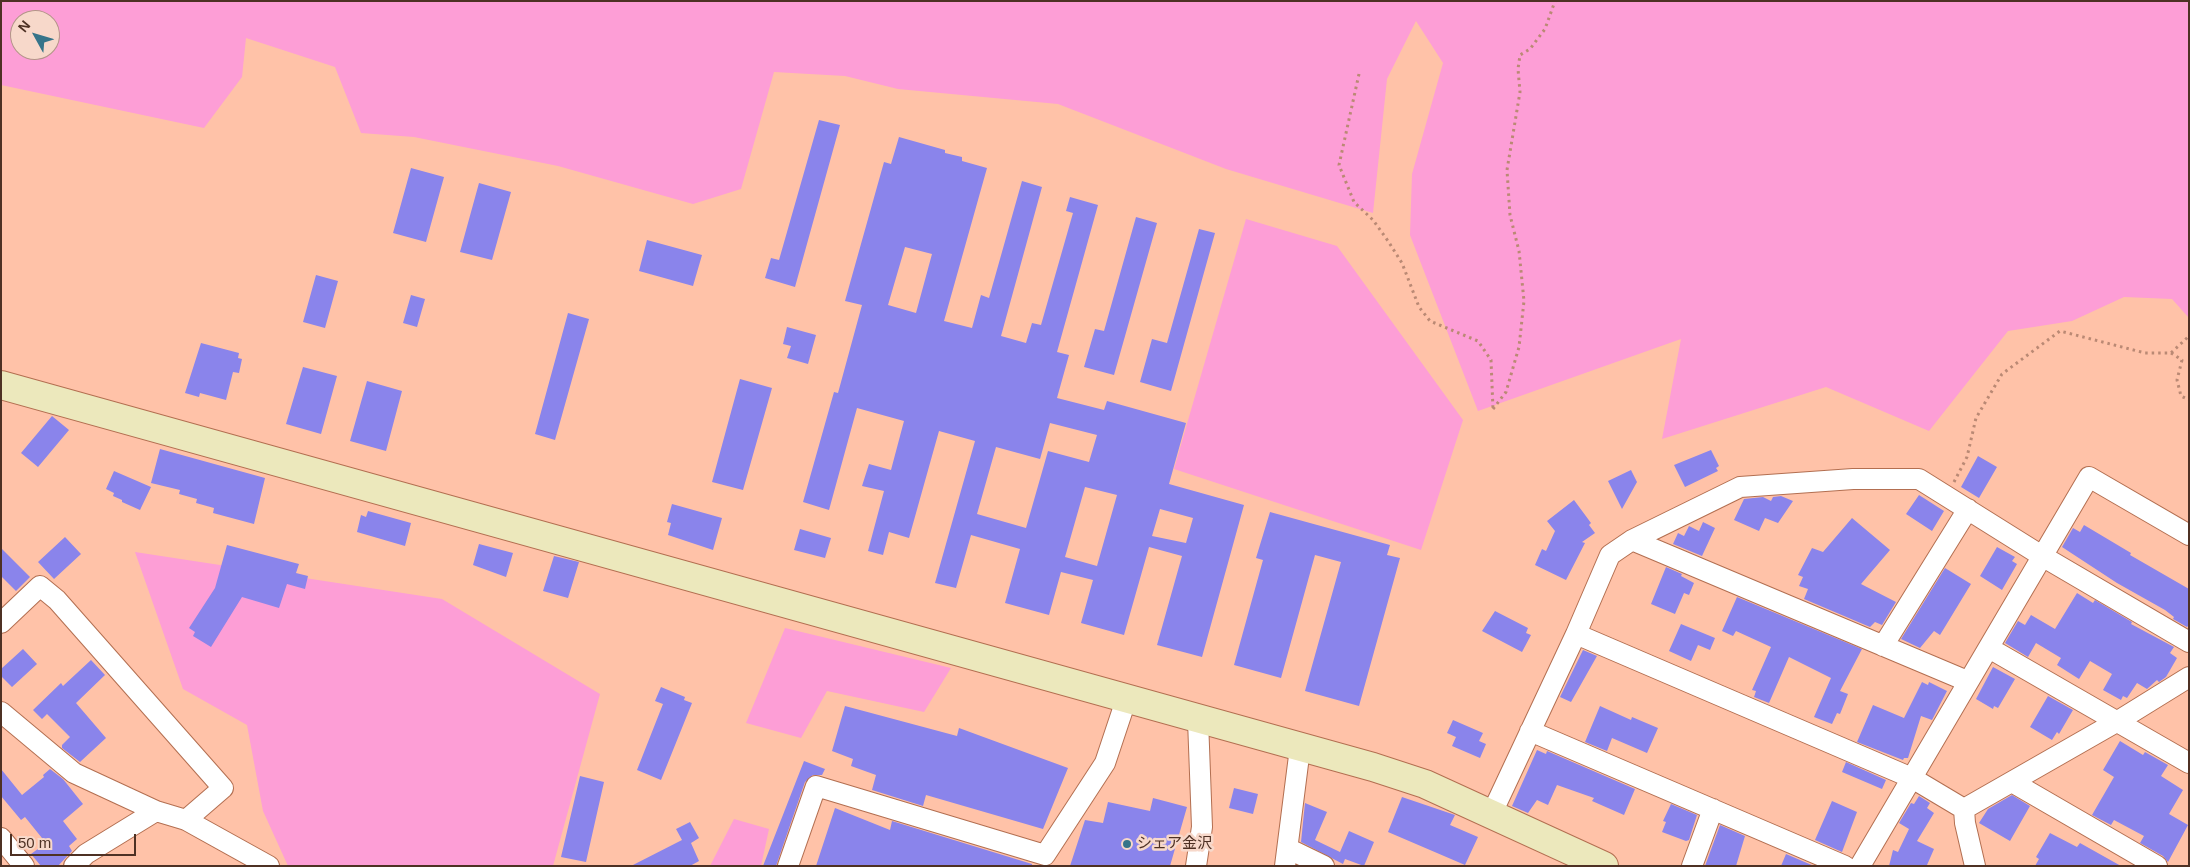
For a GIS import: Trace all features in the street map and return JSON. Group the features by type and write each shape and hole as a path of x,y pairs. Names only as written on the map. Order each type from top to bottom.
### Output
{"street":[{"path":"1,385 1425,784 1492,813 1589,863"},
{"path":"1860,866 1967,681 1989,648 2089,477 2189,535"},
{"path":"1492,813 1576,634 1610,555 1632,540 1740,487 1853,479 1919,479 2042,556 2189,642"},
{"path":"1883,646 1968,509"},
{"path":"1632,540 1967,681"},
{"path":"1,623 40,586 57,600 223,788 186,820"},
{"path":"1576,634 1912,778 1964,809"},
{"path":"1989,648 2189,763"},
{"path":"1964,809 2118,721 2189,677"},
{"path":"788,866 816,786 1045,855 1105,763 1126,700"},
{"path":"1,712 74,773 156,811 186,820 269,866"},
{"path":"1196,866 1202,827 1198,720"},
{"path":"1530,731 1845,866"},
{"path":"1300,748 1287,857 1324,866"},
{"path":"2012,782 2157,866"},
{"path":"1692,866 1713,809"},
{"path":"1964,809 1965,823 1976,866"},
{"path":"74,866 86,854 156,811"},
{"path":"1,838 24,866"}],"path":[{"path":"1359,74 1339,165 1354,202 1373,220 1402,263 1419,307 1430,321 1478,341 1491,360 1494,409 1506,392 1520,347 1524,301 1519,251 1510,216 1507,170 1520,92 1518,69 1520,55 1530,49 1545,29 1555,1"},
{"path":"1947,495 1967,457 1976,418 2002,374 2060,332 2144,353 2171,352 2182,360 2177,380 2181,396 2189,400"},
{"path":"2171,352 2189,336"}],"shaded area":[{"path":"1,1 2189,1 2189,318 2172,299 2124,297 2072,321 2008,331 1929,431 1826,387 1662,439 1681,339 1478,411 1410,235 1412,174 1443,63 1416,21 1387,79 1373,213 1226,169 1058,104 898,89 845,76 774,72 741,189 693,204 558,166 414,137 361,133 335,67 246,38 242,77 204,128 1,85"},
{"path":"1246,219 1337,246 1463,420 1421,550 1174,469"},
{"path":"135,552 442,599 600,694 553,866 288,866 263,811 247,725 183,689"},
{"path":"785,628 951,668 924,712 827,691 801,738 746,723"},
{"path":"734,819 769,829 761,866 710,866"}],"building":[{"path":"819,120 840,125 795,287 765,278 771,258 779,260"},
{"path":"899,137 945,150 945,153 962,157 962,161 987,168 944,321 972,328 981,295 989,298 1022,181 1042,187 1001,336 1026,343 1032,323 1041,325 1073,213 1066,211 1070,197 1098,205 1057,352 1069,355 1057,398 1104,410 1107,401 1186,423 1169,484 1244,505 1202,657 1157,645 1182,556 1149,547 1124,635 1081,623 1093,580 1061,572 1049,615 1005,603 1020,549 971,535 956,588 935,583 975,441 939,431 909,538 889,532 883,555 868,551 884,491 862,486 869,464 891,470 904,421 857,408 829,510 803,502 834,392 838,393 862,305 845,301 884,162 891,164","holes":["905,247 932,254 916,313 888,305","1050,423 1097,435 1089,462 1048,451 1026,528 977,514 996,447 1040,459","1085,487 1117,495 1097,566 1065,557","1160,509 1193,518 1186,543 1152,536"]},
{"path":"411,168 444,177 426,242 393,233"},
{"path":"479,183 511,192 492,260 460,252"},
{"path":"1136,217 1157,223 1114,375 1084,367 1095,329 1104,331"},
{"path":"1199,229 1215,233 1171,391 1140,382 1152,339 1167,343"},
{"path":"647,240 702,255 693,286 639,271"},
{"path":"316,275 338,281 325,328 303,322"},
{"path":"411,295 425,299 417,327 403,323"},
{"path":"568,313 589,319 555,440 535,434"},
{"path":"787,327 816,335 808,364 787,358 791,346 783,344"},
{"path":"201,343 239,353 238,358 242,359 239,373 233,372 226,400 200,393 199,397 185,393"},
{"path":"303,367 337,376 321,434 286,424"},
{"path":"740,379 772,388 743,490 712,482"},
{"path":"367,381 402,391 386,451 350,441"},
{"path":"52,416 69,430 38,467 21,453"},
{"path":"160,449 265,478 254,524 213,513 214,508 196,503 197,499 179,494 180,490 151,483"},
{"path":"1711,450 1719,466 1716,468 1718,471 1685,487 1674,465"},
{"path":"1978,456 1997,467 1979,498 1961,487"},
{"path":"1631,470 1637,482 1622,509 1608,481"},
{"path":"114,471 151,487 140,510 122,502 122,500 113,496 114,493 106,489"},
{"path":"1919,495 1944,511 1932,531 1906,514"},
{"path":"1781,496 1793,501 1778,523 1765,518 1759,531 1734,520 1744,499 1763,497 1771,501 1773,497"},
{"path":"1574,500 1591,523 1589,525 1595,533 1582,542 1585,543 1566,580 1535,565 1542,549 1546,551 1555,531 1547,521"},
{"path":"672,504 722,518 713,550 668,535 671,523 667,522"},
{"path":"368,511 411,523 405,546 357,532 361,515 366,517"},
{"path":"1270,512 1390,545 1387,555 1400,558 1359,706 1305,691 1341,562 1315,555 1281,678 1234,665 1263,560 1256,558"},
{"path":"1852,518 1890,550 1861,584 1896,602 1882,625 1875,622 1870,627 1804,599 1808,589 1799,586 1803,577 1798,575 1812,548 1823,552"},
{"path":"1703,522 1715,528 1702,556 1673,544 1678,533 1684,536 1689,526 1699,531"},
{"path":"2084,525 2131,553 2130,555 2189,589 2189,625 2187,627 2173,619 2174,617 2165,610 2117,583 2062,547 2073,528 2080,532"},
{"path":"800,529 831,538 825,558 794,550"},
{"path":"65,537 81,554 54,579 38,562"},
{"path":"479,544 513,553 506,577 473,565"},
{"path":"227,545 299,564 296,573 308,576 305,589 287,584 279,608 242,597 211,647 193,636 195,632 189,628 215,588"},
{"path":"1997,547 2015,557 2012,561 2017,564 2002,590 1980,576"},
{"path":"1,548 30,577 16,591 1,576"},
{"path":"554,556 579,562 568,598 543,591"},
{"path":"1666,567 1682,574 1681,576 1694,583 1689,595 1684,593 1675,614 1651,604"},
{"path":"1945,568 1971,584 1940,635 1934,631 1920,648 1901,639"},
{"path":"2077,593 2093,603 2095,600 2132,622 2131,624 2174,647 2170,653 2177,658 2166,677 2159,682 2157,680 2147,689 2137,683 2127,698 2123,696 2121,700 2103,690 2112,674 2090,661 2079,679 2057,665 2061,658 2036,643 2028,657 2005,643 2018,621 2025,625 2031,615 2055,629"},
{"path":"1737,597 1862,649 1840,691 1848,694 1840,714 1837,713 1832,724 1814,717 1831,678 1789,657 1769,703 1754,697 1756,691 1752,690 1771,647 1736,631 1733,636 1722,631"},
{"path":"1495,611 1528,628 1526,633 1531,635 1522,652 1482,631"},
{"path":"1681,624 1715,638 1710,650 1698,645 1691,661 1669,651"},
{"path":"23,649 37,664 12,687 1,676 1,669"},
{"path":"1583,650 1597,656 1571,702 1560,697"},
{"path":"91,660 105,675 76,703 106,738 80,762 62,748 62,745 70,737 47,714 42,719 33,710 61,683 63,686"},
{"path":"1993,667 2015,679 1998,708 1994,706 1993,709 1976,699"},
{"path":"1922,682 1928,685 1929,682 1947,691 1932,720 1921,716 1908,758 1903,760 1857,742 1873,705 1904,718"},
{"path":"661,687 685,697 684,700 692,703 661,780 637,770 663,704 655,701"},
{"path":"2048,696 2073,710 2059,734 2057,732 2052,740 2030,727"},
{"path":"845,706 957,736 959,728 1068,768 1043,829 926,795 923,806 872,790 876,775 851,766 853,759 832,751"},
{"path":"1600,706 1631,720 1632,717 1658,728 1647,753 1612,738 1607,751 1585,742"},
{"path":"1453,720 1483,733 1479,741 1486,744 1480,758 1452,746 1456,737 1447,733"},
{"path":"2120,741 2143,755 2145,752 2168,765 2161,776 2183,790 2169,814 2188,825 2168,862 2163,856 2140,843 2144,836 2114,820 2111,825 2092,815 2114,777 2103,770"},
{"path":"1537,750 1546,754 1547,751 1635,789 1624,815 1592,801 1594,798 1557,785 1548,805 1537,800 1528,813 1512,806"},
{"path":"804,761 825,769 822,775 813,775 805,782 776,866 763,866"},
{"path":"1846,762 1886,780 1882,789 1842,772"},
{"path":"1,769 22,795 44,777 43,775 50,769 63,779 83,804 63,821 77,839 69,846 72,851 58,866 41,866 31,854 46,843 25,817 21,820 1,796"},
{"path":"580,776 604,782 586,862 561,857"},
{"path":"1234,788 1258,794 1253,814 1229,808"},
{"path":"2012,795 2030,806 2010,841 1979,823 1988,809"},
{"path":"1919,796 1930,803 1927,808 1934,813 1917,841 1934,849 1927,865 1929,866 1889,866 1893,850 1898,852 1909,829 1899,823 1911,803 1914,804"},
{"path":"1402,797 1455,815 1450,825 1478,837 1465,865 1388,832"},
{"name":"シェア金沢","path":"1153,798 1187,807 1170,866 1070,866 1085,820 1103,823 1108,802 1150,811"},
{"path":"1832,801 1857,812 1842,852 1815,840"},
{"path":"1305,803 1327,812 1315,840 1340,852 1349,831 1374,842 1364,866 1345,859 1343,864 1301,842"},
{"path":"1671,804 1697,815 1689,840 1686,841 1662,832 1666,822 1663,821"},
{"path":"835,808 890,830 892,821 1032,864 1032,866 816,866"},
{"path":"690,822 699,838 691,843 699,861 690,866 631,866 682,840 676,829"},
{"path":"1720,825 1745,836 1736,866 1705,866"},
{"path":"2050,833 2077,847 2080,843 2121,866 2035,866 2039,859 2036,857"},
{"path":"1786,854 1814,866 1781,866"}],"place":[{"name":"シェア金沢","path":"1127,844"}]}
